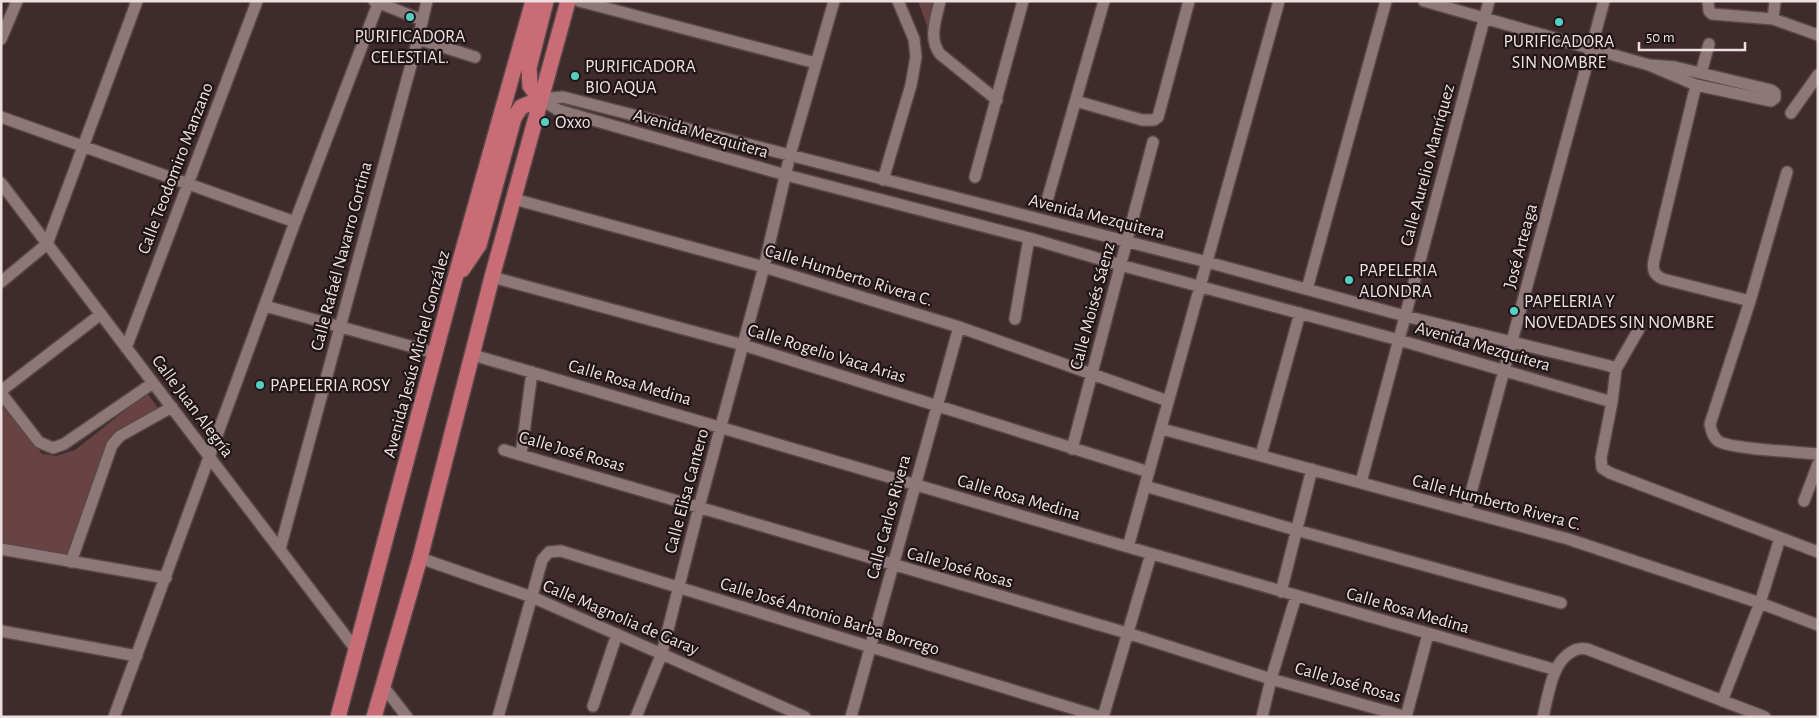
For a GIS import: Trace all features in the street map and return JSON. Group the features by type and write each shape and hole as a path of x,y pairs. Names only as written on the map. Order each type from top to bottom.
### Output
{"main road":[{"name":"Avenida Jesús Michel González","path":"338,717 454,282 533,1"},
{"path":"540,99 530,86 528,68 546,1"},
{"path":"374,717 420,558 492,277 568,1"},
{"path":"454,282 479,245 514,118 521,108 540,99"}],"street":[{"path":"1,282 47,244 137,1"},
{"name":"Calle Teodomiro Manzano","path":"126,348 257,1"},
{"name":"Calle Rafaél Navarro Cortina","path":"280,549 427,1"},
{"path":"579,1 816,64"},
{"name":"Calle Elisa Cantero","path":"636,717 662,653 699,506 764,267 790,155 834,1"},
{"path":"883,180 911,85 916,57 914,39 898,1"},
{"path":"940,1 933,30 935,45 940,54 997,100"},
{"path":"975,176 1023,1"},
{"path":"1048,197 1104,1"},
{"path":"1076,101 1142,120 1154,120 1160,112 1189,1"},
{"path":"1128,548 1279,1"},
{"path":"1307,289 1386,1"},
{"path":"1424,1 1649,65 1696,86 1771,101 1774,98 1775,93 1770,90 1675,67 1649,65"},
{"name":"Calle Aurelio Manríquez","path":"1361,482 1489,1"},
{"name":"José Arteaga","path":"1466,511 1604,1"},
{"path":"1773,19 1775,1"},
{"path":"114,717 377,2 422,20"},
{"path":"1,6 15,6 1,39"},
{"path":"1708,6 1717,15 1773,19 1818,35"},
{"path":"418,39 475,57"},
{"path":"1701,73 1709,44"},
{"path":"1792,113 1818,75"},
{"path":"1696,86 1654,260 1654,271 1657,276 1663,279 1750,301"},
{"name":"Avenida Mezquitera","path":"540,99 563,97 1616,369"},
{"name":"Avenida Mezquitera","path":"540,99 558,110 786,175 1030,238 1120,265 1399,340 1612,402"},
{"path":"1,117 295,222"},
{"name":"Calle Moisés Sáenz","path":"1072,449 1153,142"},
{"path":"1787,172 1750,301 1710,424 1713,435 1720,442 1744,447 1818,454"},
{"name":"Calle Juan Alegría","path":"1,183 357,650"},
{"name":"Calle Humberto Rivera C.","path":"514,199 764,267 959,327 1168,401"},
{"path":"1015,319 1030,238"},
{"name":"Calle Rogelio Vaca Arias","path":"492,277 743,345 1149,472"},
{"path":"265,306 435,353"},
{"path":"1260,455 1300,313"},
{"path":"101,314 1,392 40,442 52,448 64,444 153,383"},
{"name":"Calle Carlos Rivera","path":"851,717 959,327"},
{"path":"1639,328 1616,369 1612,402 1601,458 1602,468 1610,473 1818,552"},
{"name":"Calle Rosa Medina","path":"473,355 1128,548 1556,670"},
{"path":"521,455 532,372"},
{"path":"71,562 112,445 120,436 172,406"},
{"name":"Calle Humberto Rivera C.","path":"1162,428 1568,539 1760,603 1818,625"},
{"name":"Calle José Rosas","path":"504,450 699,506 1271,679 1406,717"},
{"path":"1804,501 1818,464"},
{"path":"1281,592 1312,469"},
{"path":"1145,486 1561,604"},
{"path":"1722,701 1760,603 1780,538"},
{"path":"1,549 166,578"},
{"name":"Calle José Antonio Barba Borrego","path":"532,597 542,560 549,552 561,550 870,648 1102,717"},
{"path":"1102,717 1151,554"},
{"name":"Calle Magnolia de Garay","path":"420,558 532,597 805,717"},
{"path":"1262,717 1271,679 1296,596"},
{"path":"498,717 532,597"},
{"path":"1,631 137,656"},
{"path":"593,706 617,634"},
{"path":"1406,717 1428,634"},
{"path":"1543,717 1556,670 1572,652 1583,648 1765,717"},
{"path":"383,686 407,717"}],"shaded area":[{"path":"918,1 937,1 930,34"},
{"path":"147,393 158,408 109,441 66,558 1,546 1,418 4,404 42,454 56,456 75,450"}],"place":[{"name":"PURIFICADORA CELESTIAL.","path":"410,17"},
{"name":"PURIFICADORA SIN NOMBRE","path":"1559,22"},
{"name":"PURIFICADORA BIO AQUA","path":"575,76"},
{"name":"Oxxo","path":"545,122"},
{"name":"PAPELERIA ALONDRA","path":"1349,280"},
{"name":"PAPELERIA Y NOVEDADES SIN NOMBRE","path":"1514,311"},
{"name":"PAPELERIA ROSY","path":"260,385"}]}
